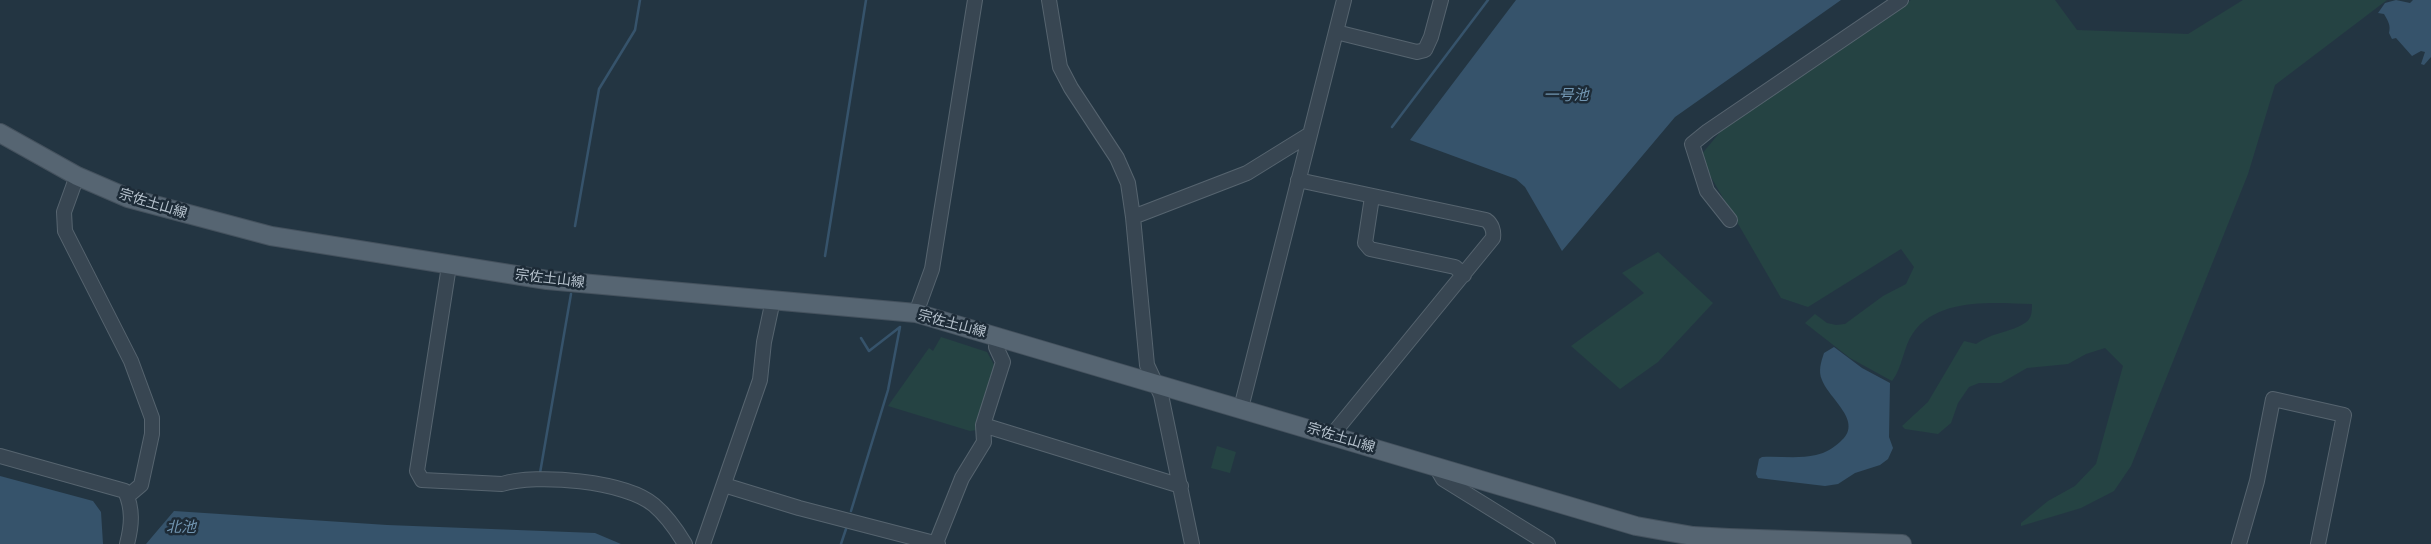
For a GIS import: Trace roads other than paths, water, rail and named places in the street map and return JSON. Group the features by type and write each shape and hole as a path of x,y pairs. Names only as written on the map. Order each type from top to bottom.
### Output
{"main road":[{"name":"宗佐土山線","path":"0,132 77,176 128,198 271,236 449,266 547,280 916,314 998,336 1636,526 1693,536 1825,543 1902,544"}],"street":[{"path":"916,314 932,269 975,0"},
{"path":"1049,0 1060,67 1071,88 1123,170 1128,183 1147,365 1161,395 1192,544"},
{"path":"1240,408 1344,0"},
{"path":"1336,32 1416,52 1425,50 1432,37 1441,0"},
{"path":"1730,220 1707,191 1692,144 1708,131 1901,0"},
{"path":"1133,217 1247,173 1310,134"},
{"path":"77,176 64,212 64,231 131,360 152,418 152,434 141,485 128,496"},
{"path":"1298,180 1488,222 1494,233 1493,238 1332,435"},
{"path":"1372,197 1365,243 1370,249 1455,267 1464,274"},
{"path":"449,266 417,471 422,480 502,484 514,480 536,479 603,484 653,504 674,525 685,544"},
{"path":"703,544 760,380 764,342 773,300"},
{"path":"724,485 799,508 937,544 962,478 984,442 983,425 1002,362 996,347 998,336"},
{"path":"2239,544 2257,481 2273,400 2344,415 2318,544"},
{"path":"983,425 1181,486"},
{"path":"0,456 125,491 131,503 132,526 127,544"},
{"path":"1436,467 1443,479 1548,544"}],"water":[{"name":"一号池","path":"1516,0 1841,0 1675,117 1562,251 1525,187 1516,179 1410,140"},
{"path":"2396,0 2410,3 2413,0 2431,0 2431,57 2424,65 2421,64 2425,52 2421,51 2412,56 2396,38 2392,39 2387,19 2384,14 2378,13 2385,3"},
{"path":"1834,347 1862,368 1890,383 1889,437 1893,448 1888,459 1880,465 1855,473 1838,484 1825,486 1758,478 1756,474 1759,459 1762,457 1803,457 1820,454 1835,446 1847,434 1849,427 1847,419 1826,387 1820,373 1824,353"},
{"path":"0,476 93,501 101,512 103,544 0,544"},
{"name":"北池","path":"174,511 387,525 595,533 621,544 146,544"}],"waterway":[{"path":"575,226 599,89 635,30 640,0"},
{"path":"825,256 866,0"},
{"path":"1392,127 1488,0"},
{"path":"540,473 571,294"},
{"path":"851,511 888,390 900,327 869,351 861,338"},
{"path":"841,544 847,526"}]}
